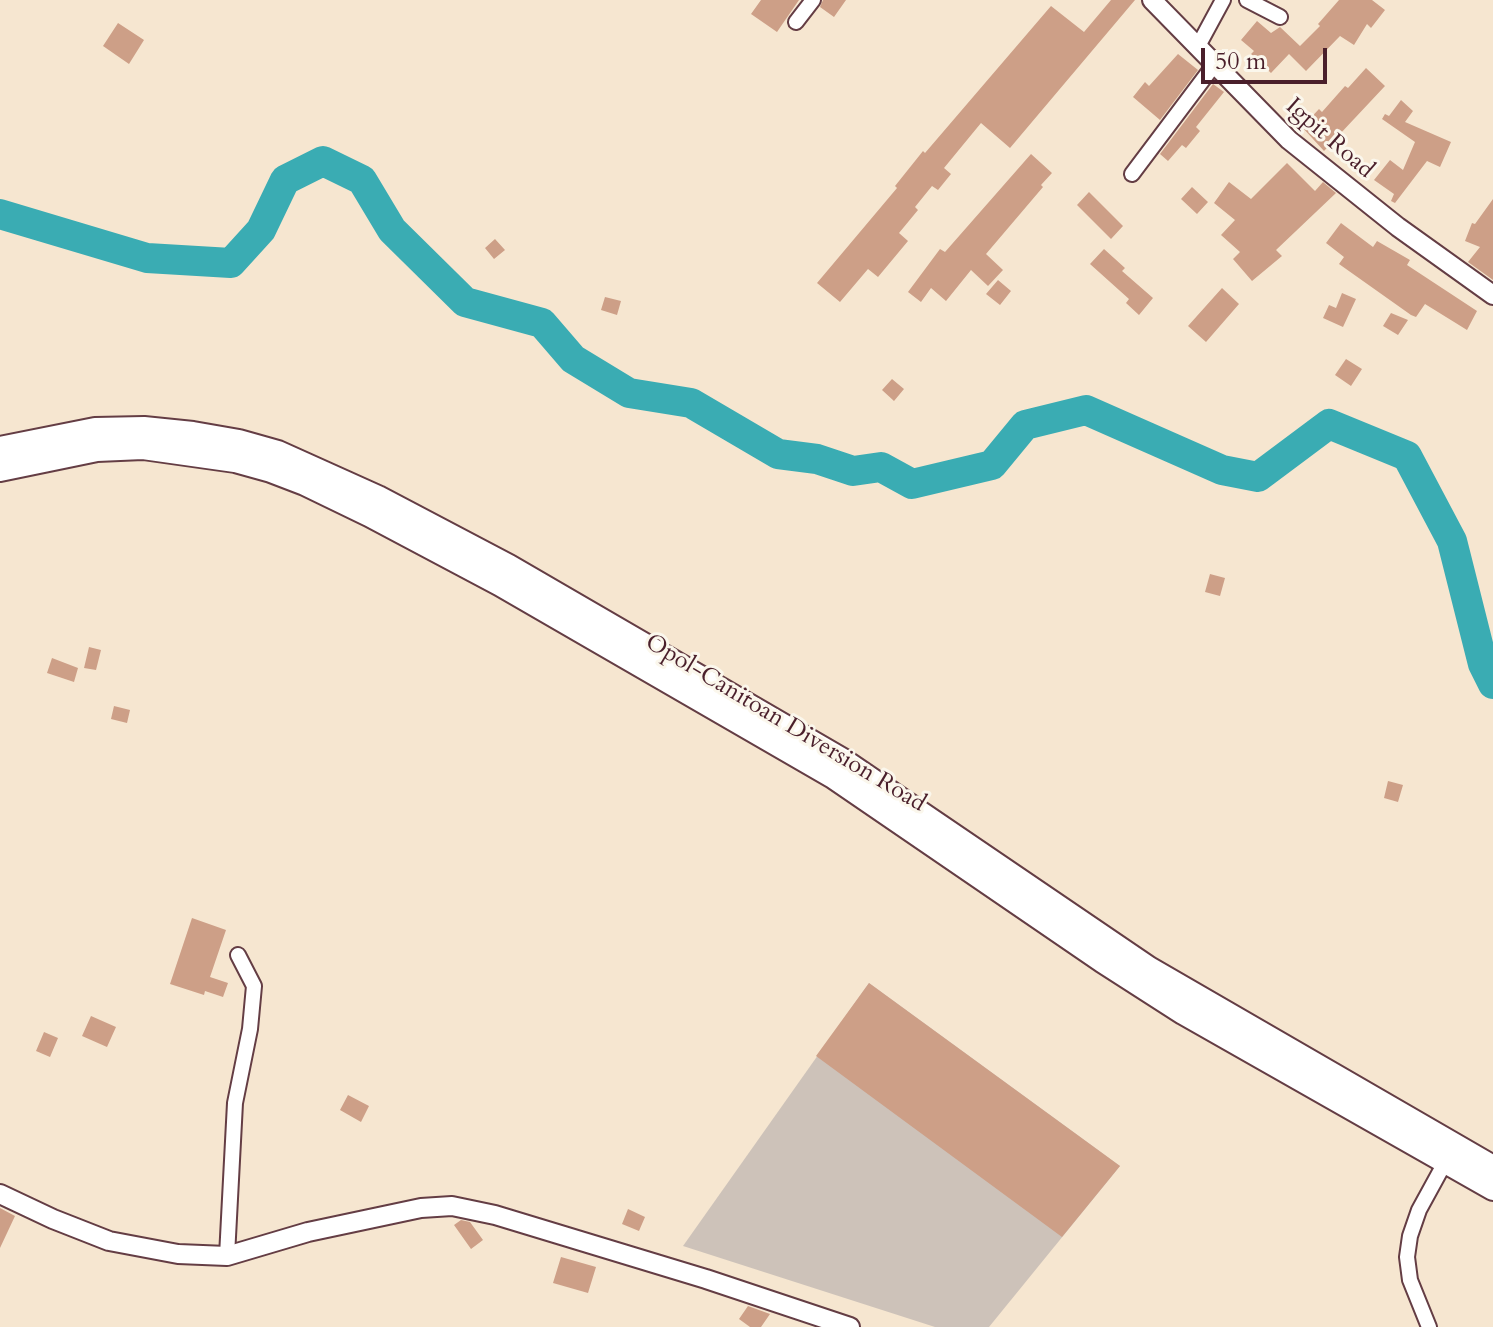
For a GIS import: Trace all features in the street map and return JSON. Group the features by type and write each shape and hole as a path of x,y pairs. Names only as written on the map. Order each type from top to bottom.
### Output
{"main road":[{"name":"Opol-Canitoan Diversion Road","path":"0,448 95,429 144,428 181,432 239,441 278,452 378,497 509,566 843,760 1149,968 1450,1155 1493,1189"},
{"name":"Opol-Canitoan Diversion Road","path":"0,470 97,450 143,448 235,461 305,484 475,571 833,777 1183,1013 1450,1155 1493,1167"}],"street":[{"path":"796,22 813,0"},
{"name":"Igpit Road","path":"1152,0 1289,140 1398,227 1493,295"},
{"path":"1197,48 1223,0"},
{"path":"1247,0 1280,17"},
{"path":"1132,174 1214,65"},
{"path":"227,1256 235,1103 250,1029 254,986 238,955"},
{"path":"1429,1327 1410,1280 1407,1257 1419,1210 1450,1155"},
{"path":"0,1194 109,1241 178,1254 227,1256 308,1232 421,1208 452,1206 495,1215 631,1256 850,1327"}],"shaded area":[{"path":"869,983 1120,1166 989,1327 935,1327 683,1246"}],"building":[{"path":"761,0 799,0 777,32 751,14"},
{"path":"823,0 846,0 834,17 820,7"},
{"path":"1111,0 1135,0 1010,148 981,123 944,168 951,174 938,190 932,186 915,207 918,210 899,233 908,241 878,277 868,269 840,302 817,283 897,188 895,186 923,151 925,153 1051,6 1084,32"},
{"path":"1339,0 1372,0 1385,10 1371,28 1367,24 1354,45 1340,36 1306,71 1289,54 1271,73 1241,40 1257,21 1271,33 1280,27 1300,46"},
{"path":"118,23 144,40 129,64 103,46"},
{"path":"1178,54 1198,70 1160,120 1133,97 1145,82 1149,86"},
{"path":"1366,68 1385,86 1324,151 1302,127 1319,109 1322,112"},
{"path":"1213,84 1224,92 1196,127 1200,131 1186,148 1182,145 1168,161 1160,154"},
{"path":"1401,100 1413,111 1405,122 1451,142 1440,167 1427,161 1395,203 1391,201 1394,194 1374,180 1390,160 1403,170 1415,142 1382,119 1385,114 1389,116"},
{"path":"1031,154 1052,173 986,254 1003,270 988,286 971,270 946,301 931,288 921,302 908,292 940,249 945,252"},
{"path":"1287,163 1315,191 1323,182 1336,193 1276,250 1282,256 1252,281 1233,259 1240,252 1221,235 1235,220 1214,203 1229,182 1251,199"},
{"path":"1192,187 1208,202 1197,214 1181,199"},
{"path":"1089,192 1123,226 1111,239 1077,205"},
{"path":"1493,199 1493,280 1468,262 1480,247 1465,241 1472,223 1475,224"},
{"path":"1341,223 1373,247 1377,241 1410,260 1407,265 1477,311 1467,330 1425,304 1416,317 1411,315 1339,264 1344,257 1326,243"},
{"path":"495,239 505,250 494,259 485,248"},
{"path":"1104,249 1125,268 1122,271 1153,298 1139,315 1126,303 1129,299 1090,264"},
{"path":"998,280 1011,291 1000,305 986,294"},
{"path":"1222,288 1239,304 1206,342 1188,326"},
{"path":"1342,293 1356,299 1343,327 1323,318 1329,305 1336,308"},
{"path":"605,297 621,301 617,315 601,310"},
{"path":"1391,313 1408,320 1398,335 1383,326"},
{"path":"1346,359 1362,369 1351,386 1335,375"},
{"path":"892,379 904,389 894,401 882,390"},
{"path":"1210,574 1225,578 1220,596 1205,592"},
{"path":"89,647 101,650 96,670 84,668"},
{"path":"52,658 78,668 74,682 47,673"},
{"path":"114,706 130,710 127,723 111,719"},
{"path":"1388,781 1403,785 1398,802 1384,798"},
{"path":"192,918 226,930 210,977 228,983 223,997 205,991 204,995 170,984"},
{"path":"869,983 1120,1166 1062,1237 816,1056"},
{"path":"91,1016 116,1027 107,1047 82,1036"},
{"path":"44,1032 58,1038 50,1057 36,1051"},
{"path":"348,1095 369,1106 361,1122 340,1110"},
{"path":"0,1208 15,1216 0,1248"},
{"path":"628,1209 645,1217 639,1231 622,1224"},
{"path":"461,1220 470,1222 483,1240 471,1249 454,1225"},
{"path":"561,1257 596,1267 588,1293 553,1283"},
{"path":"748,1306 770,1314 761,1327 750,1327 739,1319"}],"waterway":[{"path":"0,214 147,258 231,263 261,230 285,180 323,161 362,180 392,230 465,302 542,323 573,359 629,393 691,403 778,454 817,459 853,471 881,467 912,484 992,465 1025,425 1086,410 1222,470 1258,477 1329,424 1407,456 1452,541 1483,664 1493,684"}]}
